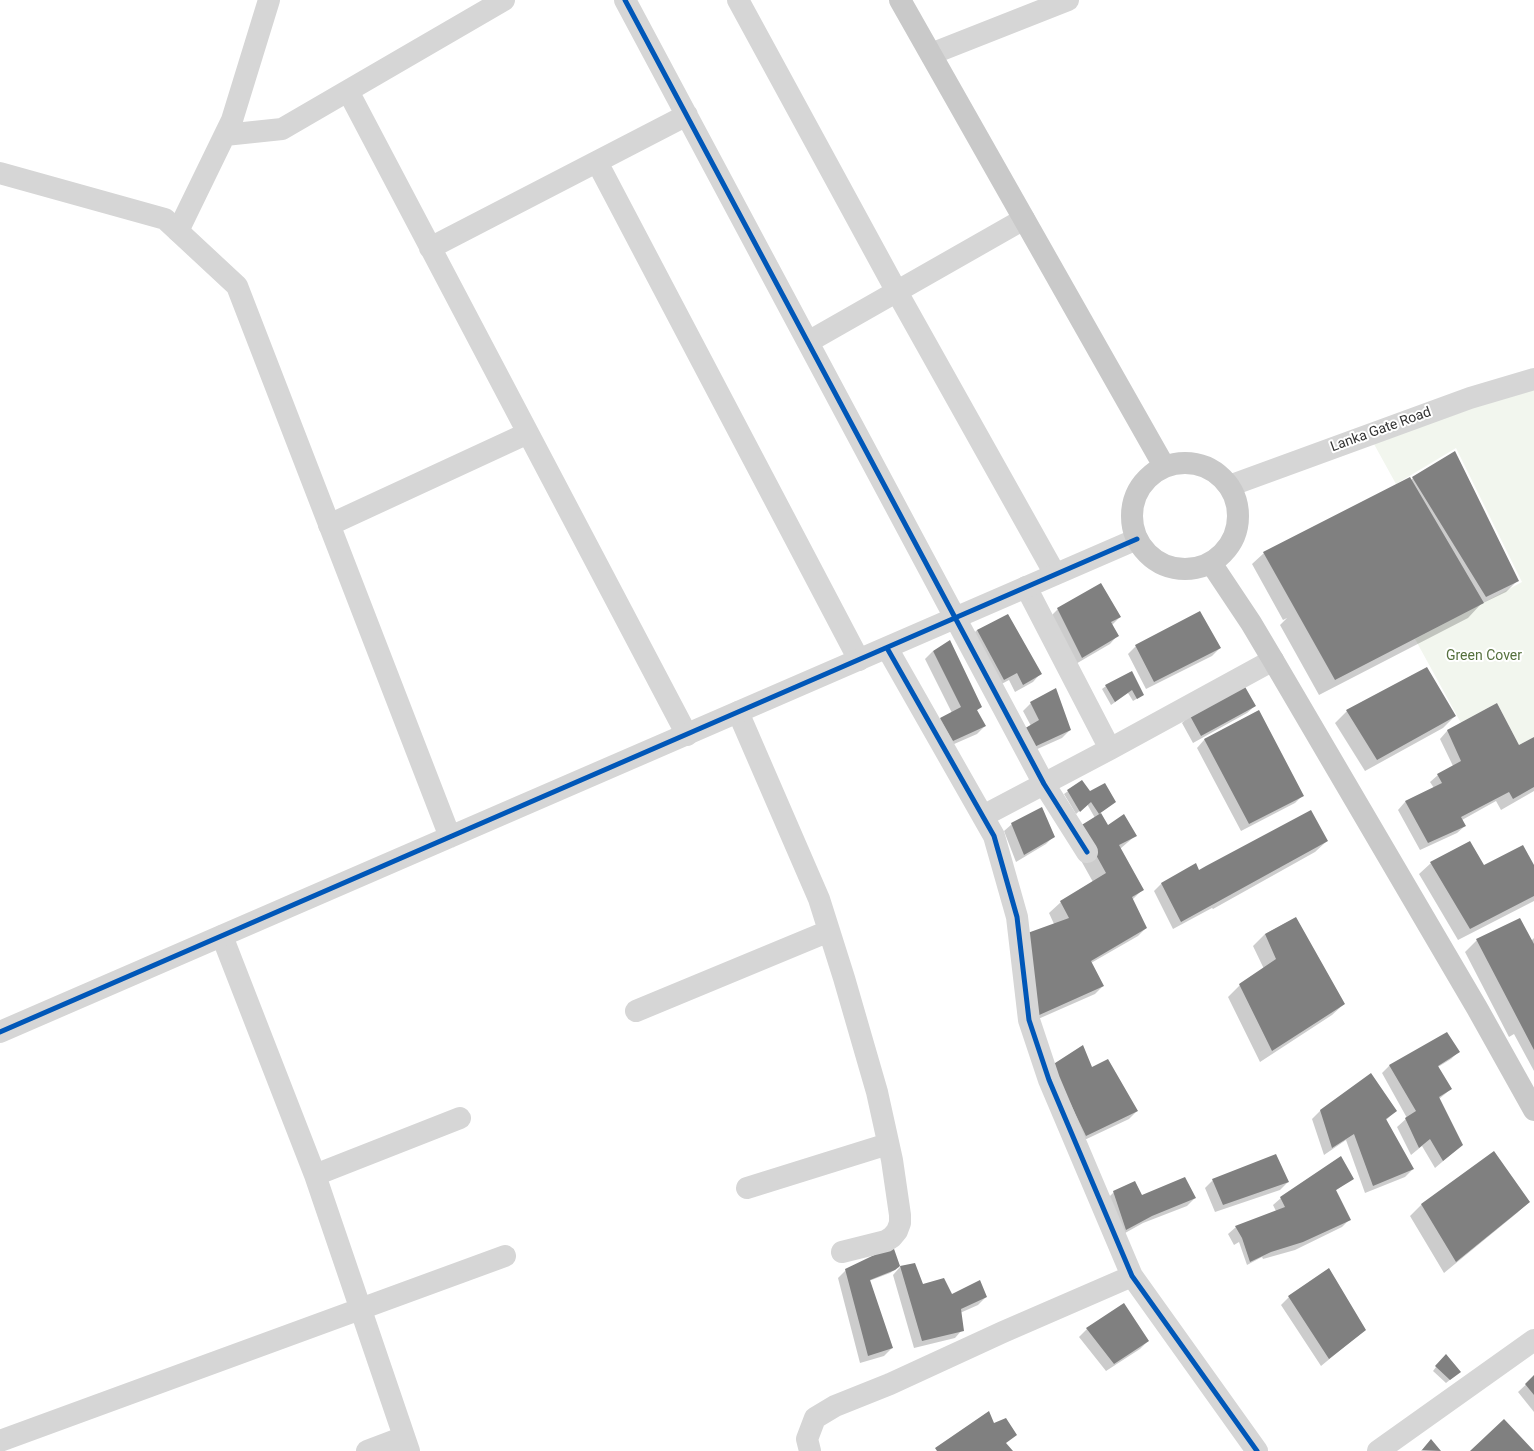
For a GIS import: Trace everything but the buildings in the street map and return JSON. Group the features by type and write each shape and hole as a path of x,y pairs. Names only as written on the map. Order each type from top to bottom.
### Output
{"main road":[{"path":"900,0 1164,466"},
{"path":"1181,462 1200,464 1217,472 1229,486 1237,502 1238,520 1234,537 1225,552 1211,563 1195,568 1178,569 1161,564 1147,554 1137,539 1132,523 1132,505 1138,489 1149,476 1164,466 1181,462"},
{"path":"1211,563 1251,623 1273,660 1477,1008 1534,1110"}],"street":[{"path":"178,231 232,120 269,0"},
{"path":"225,135 282,129 504,0"},
{"path":"625,0 1044,784 1087,852"},
{"path":"738,0 897,292 1055,574"},
{"path":"931,54 1068,0"},
{"path":"348,91 687,735"},
{"path":"430,248 687,115"},
{"path":"596,162 859,660"},
{"path":"0,173 165,219 237,286 450,837"},
{"path":"808,342 1024,219"},
{"name":"Lanka Gate Road","path":"1229,486 1470,398 1534,379"},
{"path":"329,525 528,433"},
{"path":"0,1032 1137,539"},
{"path":"1026,587 1110,749"},
{"path":"887,648 994,836 1017,917 1029,1020 1049,1080 1132,1276 1257,1451"},
{"path":"983,816 1273,660"},
{"path":"738,712 819,899 876,1092 888,1144 900,1215 900,1223 897,1231 886,1241 842,1252"},
{"path":"636,1011 829,931"},
{"path":"222,936 315,1175 407,1444 367,1451"},
{"path":"315,1175 460,1118"},
{"path":"747,1188 888,1144"},
{"path":"1,1443 505,1256"},
{"path":"810,1451 807,1439 814,1418 835,1406 890,1384 1003,1332 1132,1276"},
{"path":"1378,1451 1534,1340"}],"green space":[{"name":"Green Cover","path":"1534,385 1534,737 1519,745 1497,703 1461,723 1415,639 1522,582 1456,448 1396,484 1369,435"}],"cycle path":[{"path":"625,0 1044,784 1087,852"},
{"path":"0,1032 1137,539"},
{"path":"887,648 994,836 1017,917 1029,1020 1049,1080 1132,1276 1257,1451"}]}
